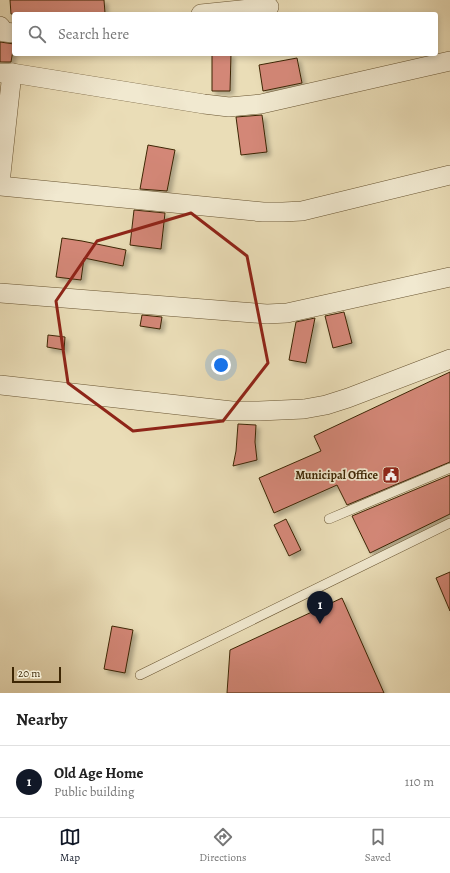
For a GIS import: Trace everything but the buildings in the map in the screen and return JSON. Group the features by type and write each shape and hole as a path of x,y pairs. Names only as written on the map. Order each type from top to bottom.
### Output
{"street":[{"path":"220,12 269,7"},
{"path":"0,26 4,32 12,33"},
{"path":"0,183 6,73 229,107 261,104 450,61"},
{"path":"0,186 263,212 283,212 302,211 450,175"},
{"path":"0,294 267,314 287,313 450,277"},
{"path":"0,385 232,411 304,409 326,405 450,359"}],"lane":[{"path":"329,519 450,468"},
{"path":"140,675 450,523"}],"highlighted area":[{"path":"191,213 247,256 268,363 223,421 133,431 68,383 56,301 97,241"}],"place":[{"name":"Municipal Office","path":"391,475"},
{"name":"Old Age Home","path":"320,624"}]}
